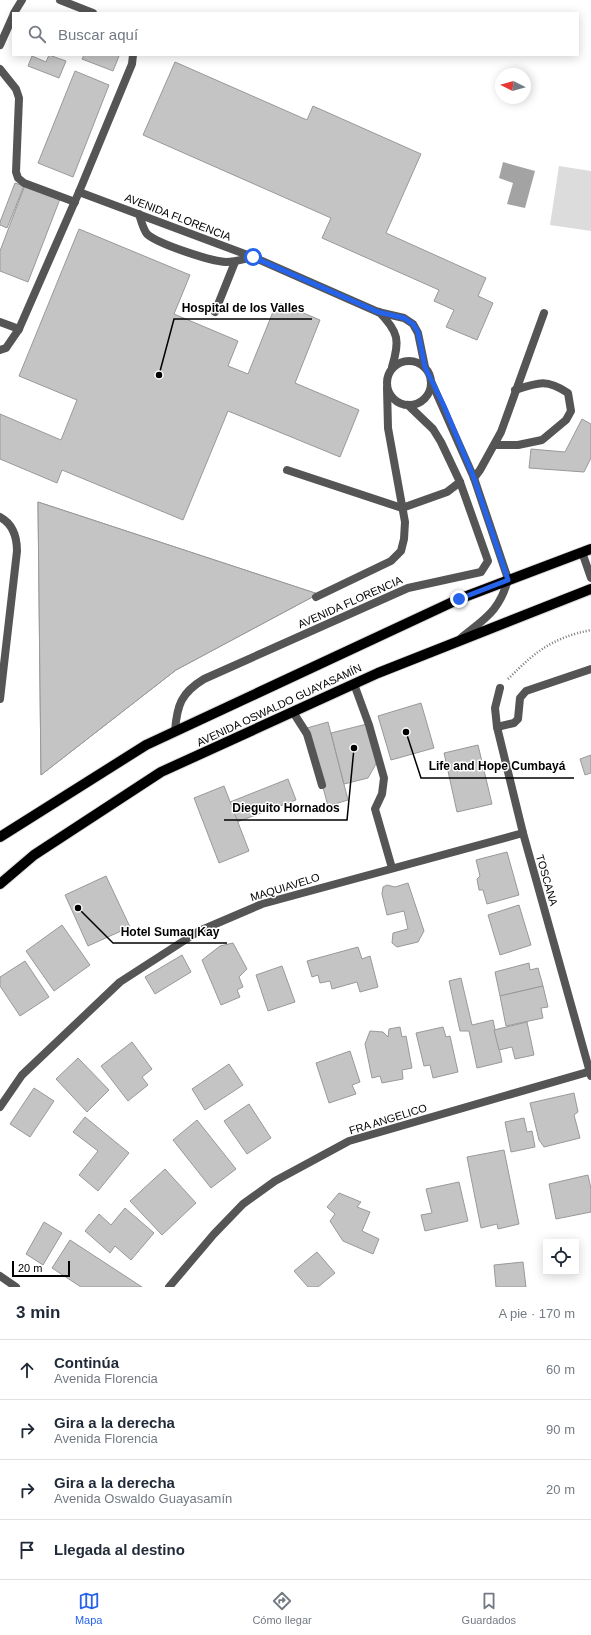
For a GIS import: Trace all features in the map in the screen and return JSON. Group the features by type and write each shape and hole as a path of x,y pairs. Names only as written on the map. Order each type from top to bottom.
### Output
{"main road":[{"name":"AVENIDA OSWALDO GUAYASAMÍN","path":"0,837 134,752 175,731 452,602 586,551"},
{"name":"AVENIDA OSWALDO GUAYASAMÍN","path":"0,884 34,856 161,772 354,684 591,589"}],"street":[{"path":"15,12 22,0"},
{"path":"60,0 90,12"},
{"path":"0,45 12,18"},
{"path":"0,350 6,348 19,329 75,202 132,64 133,56"},
{"path":"0,70 16,89 18,98 16,172 18,178 24,182 75,202"},
{"name":"AVENIDA FLORENCIA","path":"79,192 253,257 378,312 404,318 413,324 418,332 425,367 474,478 508,580"},
{"path":"139,214 146,233 152,237 202,256 217,261 235,262 253,257"},
{"path":"215,312 235,262"},
{"name":"AVENIDA FLORENCIA","path":"175,731 177,712 181,700 192,686 204,678 408,588 481,572 488,561 460,482 433,429 408,405 395,400 387,388 388,373 392,367 397,352 398,341 391,324 378,312"},
{"path":"474,478 495,445 544,313"},
{"path":"0,322 19,329"},
{"path":"392,367 404,360 412,360 425,367"},
{"path":"408,405 422,401 430,388 431,380"},
{"path":"495,445 518,445 542,440 566,420 571,411 568,393 554,383 541,383 515,390"},
{"path":"316,596 391,561 400,551 404,539 406,522 402,508 388,428 387,388"},
{"path":"287,470 402,508 447,492 460,482"},
{"path":"0,517 13,529 17,538 17,551 0,699"},
{"path":"586,551 591,578"},
{"path":"456,642 494,611 504,596 508,580"},
{"path":"497,727 514,723 518,719 520,698 526,691 591,669"},
{"path":"354,684 369,725 384,778 382,794 375,809 392,868"},
{"name":"TOSCANA","path":"500,688 495,708 497,727 523,833 591,1073"},
{"path":"293,712 307,734 322,785"},
{"name":"MAQUIAVELO","path":"0,1107 22,1074 120,982 199,931 262,904 523,833"},
{"name":"FRA ANGELICO","path":"169,1287 214,1234 243,1204 275,1181 349,1141 591,1073"},
{"path":"0,1276 16,1287"}],"path":[{"path":"500,688 527,660 548,644 568,635 591,630"}],"shaded area":[{"path":"503,162 535,171 525,208 507,204 513,183 499,178"},
{"path":"559,166 591,171 591,231 550,225"}],"building":[{"path":"32,56 46,62 49,56 66,61 59,78 28,66"},
{"path":"84,56 119,56 113,71 82,59"},
{"path":"175,62 307,120 313,106 421,154 386,233 486,278 478,296 493,303 477,340 446,327 454,310 434,301 439,290 322,238 331,218 143,135"},
{"path":"75,71 109,85 73,177 38,163"},
{"path":"15,183 24,186 7,228 0,225 0,222"},
{"path":"25,185 60,199 28,282 0,271 0,251"},
{"path":"79,229 190,275 174,314 238,341 228,366 248,374 277,302 320,320 295,383 359,410 340,457 228,411 183,520 62,470 57,483 0,459 0,414 61,440 77,400 19,376"},
{"path":"582,419 591,424 591,458 584,472 529,468 531,449 565,452"},
{"path":"38,502 318,594 176,670 41,775"},
{"path":"38,502 318,594 176,670 41,775"},
{"path":"421,703 434,748 391,760 378,716"},
{"path":"328,722 348,800 328,806 307,728"},
{"path":"367,724 377,762 368,778 344,784 331,733"},
{"path":"478,745 492,804 457,812 444,753"},
{"path":"591,755 591,773 585,775 580,759"},
{"path":"288,779 296,800 237,822 230,802"},
{"path":"224,786 249,851 219,863 194,798"},
{"path":"507,852 519,895 487,904 483,890 479,890 477,879 480,876 476,860"},
{"path":"106,876 130,927 88,946 65,895"},
{"path":"408,883 424,931 418,942 397,947 392,943 393,933 408,929 404,911 387,915 382,894 383,887 387,885 395,887"},
{"path":"519,905 531,945 500,955 488,915"},
{"path":"62,925 90,965 54,991 26,951"},
{"path":"233,943 247,969 239,977 243,987 237,990 240,997 221,1005 202,960 220,946"},
{"path":"358,947 362,959 370,956 378,987 360,992 357,982 332,989 330,981 320,983 318,975 312,977 307,961"},
{"path":"182,955 191,972 155,994 145,977"},
{"path":"25,961 49,997 20,1016 0,986 0,977"},
{"path":"529,963 530,970 538,968 543,986 500,996 495,972"},
{"path":"282,966 295,1002 268,1011 256,975"},
{"path":"461,978 472,1025 493,1020 502,1062 477,1068 469,1031 460,1031 449,981"},
{"path":"543,986 548,1007 541,1008 543,1018 506,1026 500,996"},
{"path":"527,1022 534,1055 515,1059 512,1047 499,1050 494,1030"},
{"path":"400,1027 402,1037 406,1036 412,1068 402,1070 403,1079 382,1083 380,1076 372,1078 365,1044 370,1031 383,1032 388,1037 389,1029"},
{"path":"443,1027 446,1037 450,1036 458,1072 433,1078 430,1065 424,1066 416,1033"},
{"path":"132,1042 152,1069 142,1077 148,1085 128,1101 101,1066"},
{"path":"350,1051 360,1082 352,1085 356,1094 329,1103 316,1063"},
{"path":"78,1058 109,1090 87,1112 56,1079"},
{"path":"229,1064 243,1085 205,1110 192,1089"},
{"path":"34,1088 54,1101 30,1137 10,1124"},
{"path":"574,1093 578,1112 574,1115 580,1138 544,1147 539,1140 530,1103"},
{"path":"249,1104 271,1138 247,1154 224,1121"},
{"path":"85,1117 129,1153 98,1191 79,1175 98,1151 73,1132"},
{"path":"524,1118 527,1132 532,1131 535,1147 511,1152 505,1122"},
{"path":"197,1120 236,1169 211,1188 173,1140"},
{"path":"504,1150 519,1224 498,1229 497,1224 481,1228 467,1157"},
{"path":"165,1169 196,1203 162,1235 130,1201"},
{"path":"588,1175 591,1189 591,1212 556,1219 549,1184"},
{"path":"459,1182 468,1221 425,1231 421,1215 432,1213 426,1189"},
{"path":"339,1193 361,1202 357,1207 370,1212 362,1231 379,1239 373,1254 343,1241 330,1221 335,1214 327,1207"},
{"path":"125,1208 154,1233 131,1260 115,1246 110,1253 85,1231 99,1214 111,1225"},
{"path":"44,1222 62,1233 43,1265 26,1254"},
{"path":"70,1240 142,1287 81,1287 52,1268"},
{"path":"317,1252 335,1273 318,1287 308,1287 294,1271"},
{"path":"523,1262 526,1287 496,1287 494,1265"}],"place":[{"name":"Hospital de los Valles","path":"159,375"},
{"name":"Life and Hope Cumbayá","path":"406,732"},
{"name":"Dieguito Hornados","path":"354,748"},
{"name":"Hotel Sumaq Kay","path":"78,908"}],"route":[{"path":"253,257 378,312 404,318 413,324 418,332 425,367 444,406 474,478 508,580 459,599"}]}
